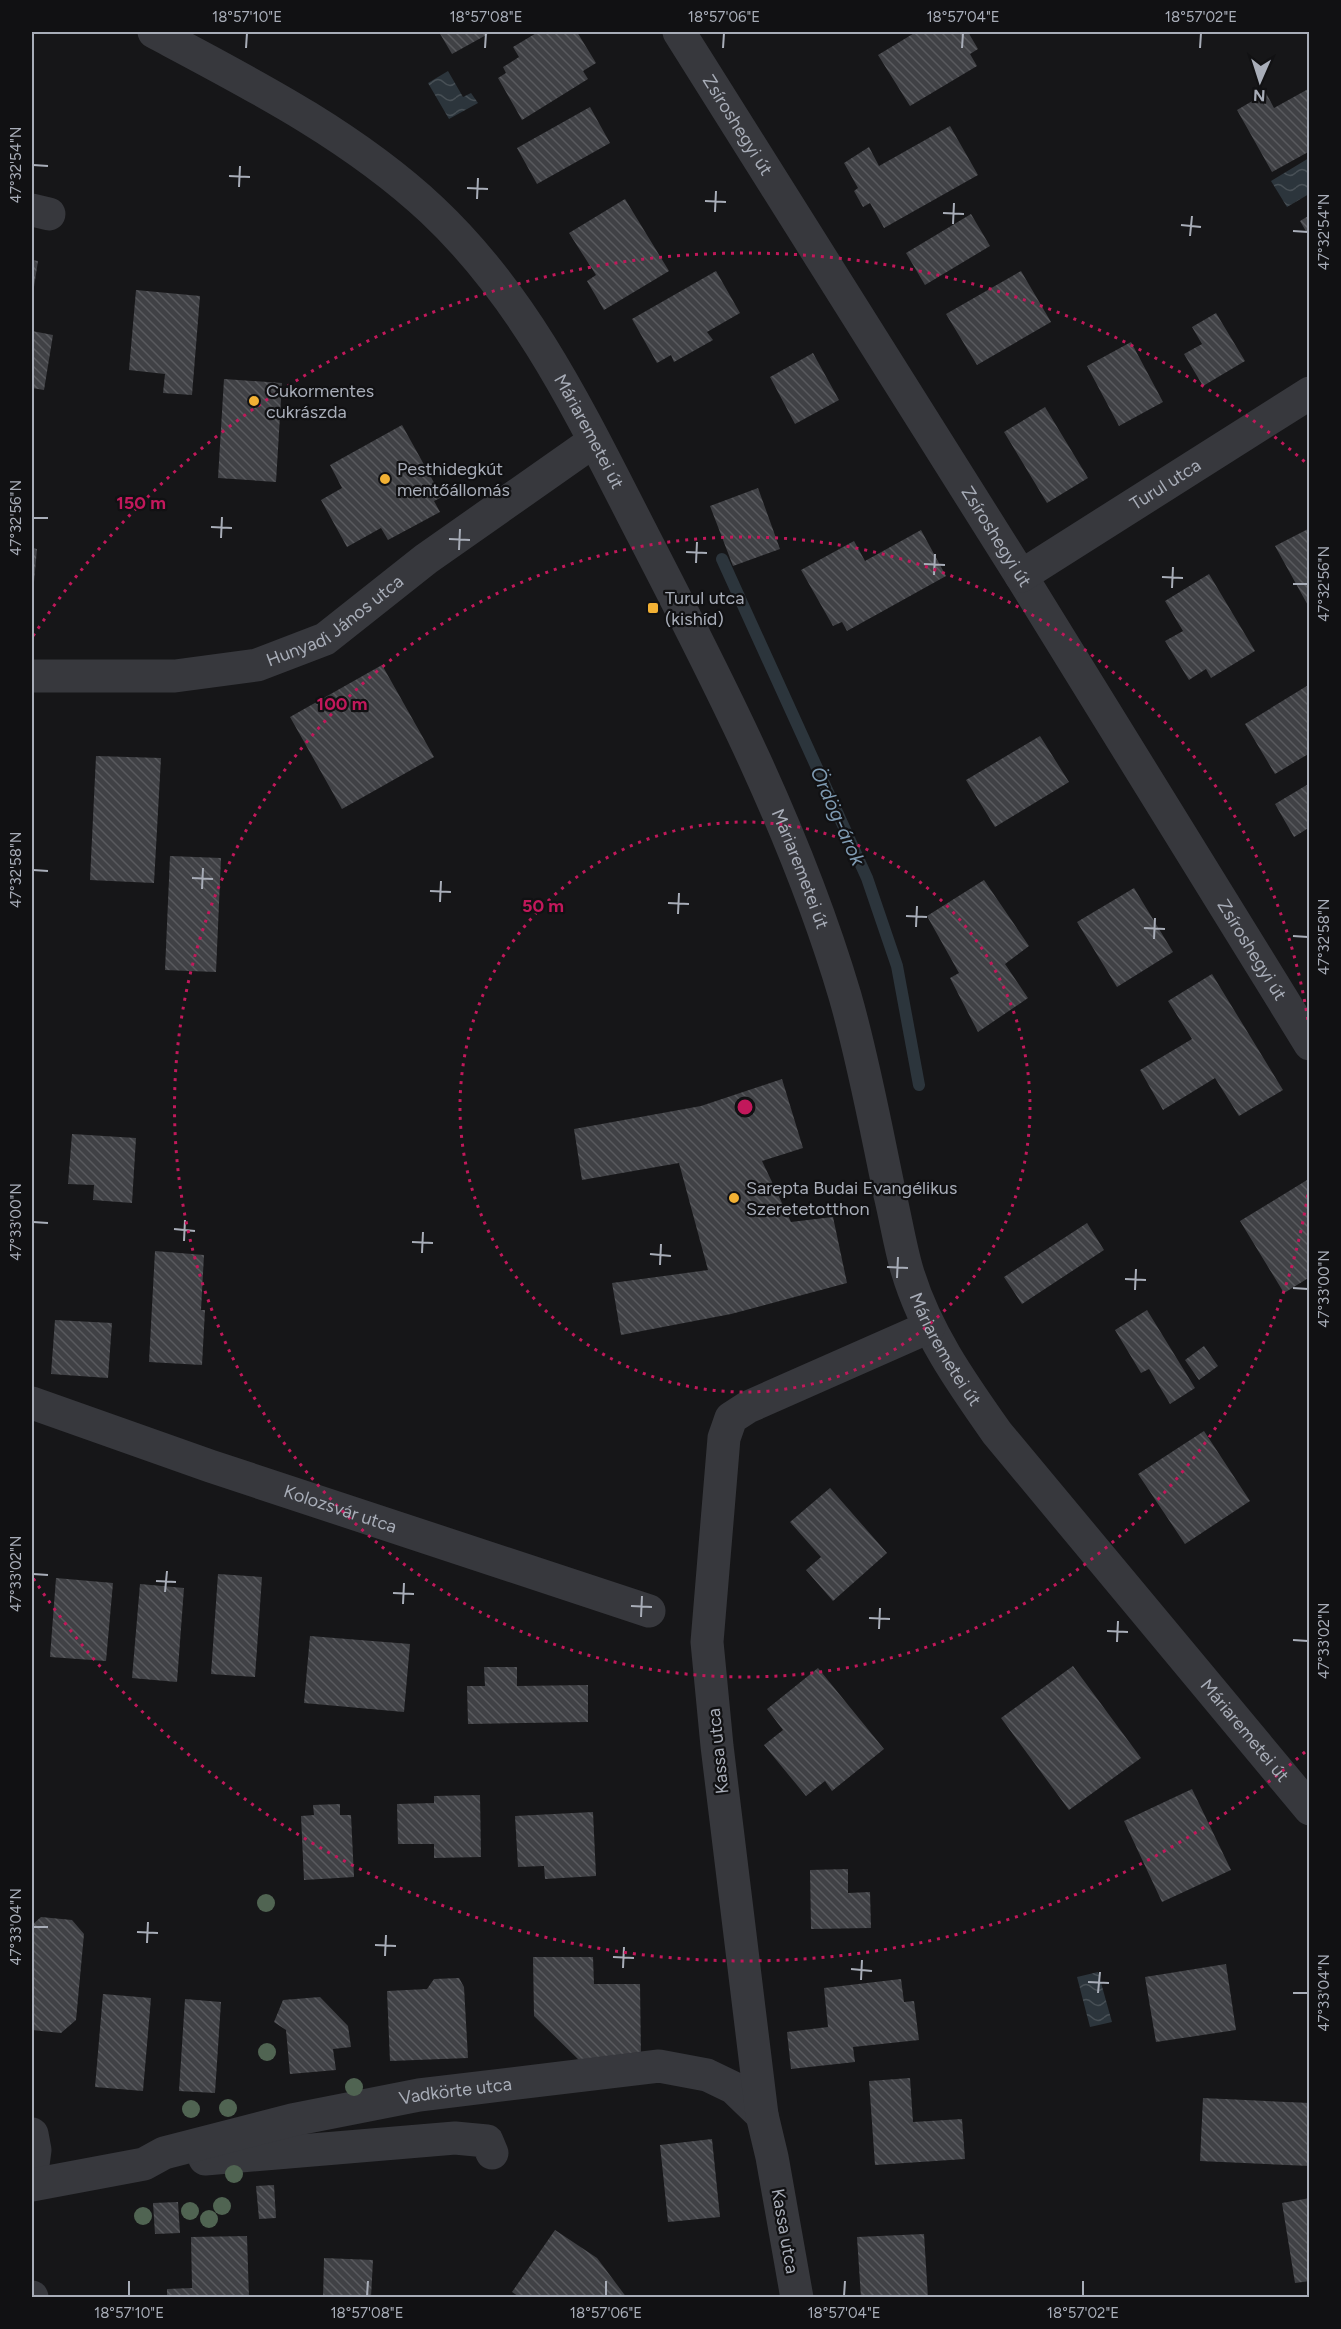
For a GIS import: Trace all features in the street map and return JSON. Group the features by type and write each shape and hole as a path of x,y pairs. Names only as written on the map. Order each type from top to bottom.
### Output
{"street":[{"name":"Máriaremetei út","path":"154,32 280,101 355,148 432,209 482,263 521,312 553,364 720,685 794,847 845,997 869,1091 907,1270 929,1327 959,1379 997,1433 1310,1809"},
{"name":"Zsíroshegyi út","path":"679,32 1021,576 1310,1044"},
{"name":"Turul utca","path":"1021,576 1310,393"},
{"name":"Hunyadi János utca","path":"32,676 175,676 257,665 325,639 426,559 594,441"},
{"name":"Kassa utca","path":"797,2298 772,2157 762,2115 718,1758 707,1642 724,1438 731,1418 748,1407 929,1327"},
{"name":"Kolozsvár utca","path":"32,1403 210,1466 649,1611"},
{"name":"Vadkörte utca","path":"144,2164 164,2153 292,2120 409,2097 659,2066 707,2075 716,2079 734,2088 762,2115"},
{"name":"Vadkörte utca","path":"32,2185 144,2164 455,2138 487,2141 492,2153"}],"water":[{"path":"448,71 463,97 471,93 478,103 449,119 428,83"},
{"path":"1309,158 1309,194 1287,207 1271,181"},
{"path":"1098,1972 1112,2022 1090,2027 1077,1977"}],"building":[{"path":"439,32 487,32 488,34 452,54"},
{"path":"538,32 577,32 596,63 583,71 588,79 522,120 498,78 506,73 503,67 519,57 513,47"},
{"path":"916,32 968,32 978,49 970,54 977,66 910,106 878,55"},
{"path":"1310,88 1310,151 1272,172 1237,110 1266,93 1274,108"},
{"path":"590,107 610,143 537,184 517,148"},
{"path":"950,126 978,175 884,228 870,203 863,207 854,191 858,188 844,163 869,147 879,166"},
{"path":"625,199 669,271 604,310 587,281 596,275 569,233"},
{"path":"971,214 990,246 925,285 906,253"},
{"path":"1310,215 1310,238 1300,221"},
{"path":"32,260 38,261 33,293 32,292"},
{"path":"716,271 740,313 707,332 713,340 674,362 671,355 657,363 632,319"},
{"path":"1021,271 1051,322 977,365 946,314"},
{"path":"136,290 200,296 192,395 163,393 165,374 129,370"},
{"path":"1216,313 1245,361 1203,386 1184,354 1202,344 1192,327"},
{"path":"32,331 53,335 44,390 32,388"},
{"path":"1131,342 1163,402 1119,426 1087,366"},
{"path":"813,353 839,400 795,424 770,377"},
{"path":"224,379 282,383 276,482 218,478"},
{"path":"1045,407 1088,478 1047,503 1004,432"},
{"name":"Pesthidegkút mentőállomás","path":"402,425 442,497 434,501 440,512 388,540 381,528 347,547 321,500 342,488 330,465"},
{"path":"758,488 780,549 733,566 710,506"},
{"path":"1310,528 1310,609 1275,546"},
{"path":"921,530 946,576 847,631 842,622 833,626 801,570 854,541 865,561"},
{"path":"32,548 37,549 33,593 32,593"},
{"path":"1209,574 1255,651 1211,678 1206,669 1189,680 1165,641 1183,631 1165,601"},
{"path":"382,665 434,757 342,809 290,717"},
{"path":"1310,684 1310,753 1275,774 1245,724"},
{"path":"1040,736 1069,782 995,827 966,780"},
{"path":"96,756 161,758 154,883 90,880"},
{"path":"1310,783 1310,827 1294,837 1275,804"},
{"path":"170,856 221,858 216,972 165,970"},
{"path":"984,880 1029,946 1005,964 1028,998 978,1032 950,978 959,973 927,916"},
{"path":"1134,888 1173,952 1117,987 1077,922"},
{"path":"1212,974 1283,1090 1239,1116 1215,1078 1163,1110 1140,1070 1192,1039 1168,1001"},
{"name":"Sarepta Budai Evangélikus Szeretetotthon","path":"782,1079 803,1148 762,1161 791,1222 833,1217 847,1283 731,1314 621,1335 612,1283 708,1270 679,1163 582,1180 574,1129 701,1106"},
{"path":"72,1134 136,1138 132,1203 93,1200 94,1185 68,1184"},
{"path":"1307,1180 1310,1185 1310,1277 1284,1293 1240,1221"},
{"path":"1087,1223 1104,1250 1022,1304 1004,1277"},
{"path":"155,1251 204,1255 201,1310 205,1310 202,1365 149,1362"},
{"path":"1147,1310 1195,1388 1170,1404 1149,1369 1141,1373 1115,1330"},
{"path":"55,1320 112,1323 108,1378 51,1374"},
{"path":"1204,1346 1218,1366 1199,1380 1185,1360"},
{"path":"1204,1431 1250,1501 1185,1544 1138,1474"},
{"path":"830,1488 887,1553 833,1601 806,1570 821,1557 790,1522"},
{"path":"218,1574 262,1577 255,1677 211,1674"},
{"path":"56,1578 113,1583 106,1661 50,1657"},
{"path":"140,1584 184,1588 177,1682 132,1678"},
{"path":"310,1636 410,1644 404,1712 304,1703"},
{"path":"1073,1666 1141,1758 1069,1810 1001,1718"},
{"path":"484,1667 517,1667 517,1686 588,1685 588,1722 468,1724 467,1686 485,1686"},
{"path":"818,1668 884,1749 832,1791 825,1781 806,1796 764,1745 783,1730 767,1709"},
{"path":"1192,1789 1231,1870 1162,1902 1124,1821"},
{"path":"480,1795 481,1857 434,1858 434,1844 398,1844 397,1804 434,1803 434,1796"},
{"path":"340,1804 340,1815 351,1815 354,1877 304,1880 301,1816 314,1815 313,1805"},
{"path":"593,1812 596,1876 545,1879 544,1866 518,1867 515,1816"},
{"path":"848,1869 848,1893 870,1892 871,1928 811,1929 810,1870"},
{"path":"41,1917 72,1920 84,1934 76,2020 61,2033 32,2030 32,1925"},
{"path":"533,1957 593,1957 594,1984 640,1984 641,2060 580,2061 534,2016"},
{"path":"1226,1964 1236,2030 1156,2042 1145,1977"},
{"path":"459,1978 464,1987 468,2058 390,2061 387,1991 427,1989 434,1979"},
{"path":"901,1979 904,2002 914,2001 919,2040 853,2047 855,2062 791,2069 787,2032 828,2027 824,1988"},
{"path":"103,1994 151,1998 143,2091 95,2087"},
{"path":"320,1997 348,2026 351,2047 333,2049 336,2070 290,2074 286,2030 274,2022 283,2000"},
{"path":"185,1999 221,2002 215,2093 179,2091"},
{"path":"910,2078 913,2122 962,2119 965,2159 875,2165 869,2081"},
{"path":"1203,2098 1310,2103 1310,2166 1200,2161"},
{"path":"712,2139 720,2217 668,2222 660,2145"},
{"path":"274,2185 276,2218 259,2219 256,2186"},
{"path":"1310,2198 1310,2281 1295,2283 1282,2203"},
{"path":"178,2202 180,2233 155,2234 153,2203"},
{"path":"555,2230 597,2258 627,2298 521,2298 512,2292"},
{"path":"924,2234 928,2298 861,2298 857,2237"},
{"path":"247,2236 249,2298 167,2298 167,2289 192,2288 191,2237"},
{"path":"324,2258 373,2260 371,2297 323,2298"}],"waterway":[{"name":"Ördög-árok","path":"722,559 867,878 897,966 919,1085"}],"place":[{"name":"Cukormentes cukrászda","path":"254,401"},
{"name":"Pesthidegkút mentőállomás","path":"385,479"},
{"name":"Turul utca (kishíd)","path":"653,608"},
{"name":"Sarepta Budai Evangélikus Szeretetotthon","path":"734,1198"}]}
